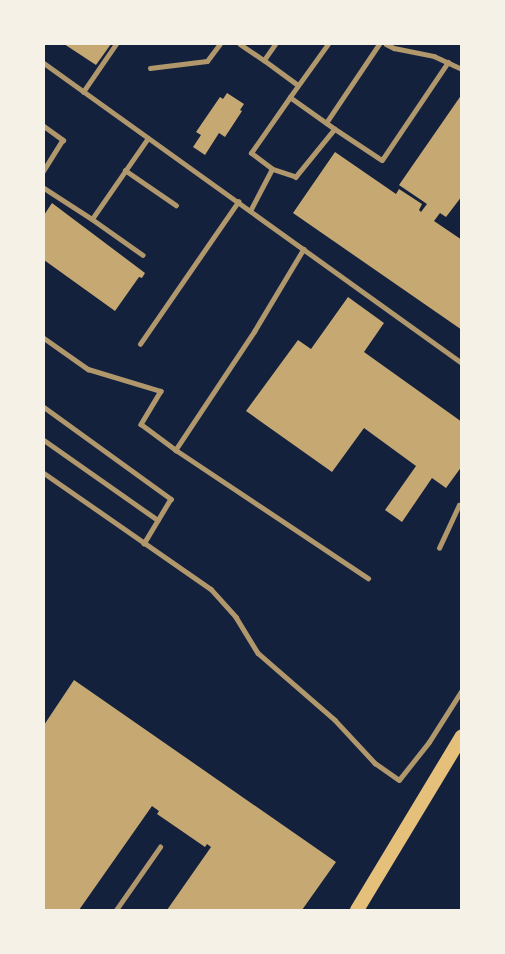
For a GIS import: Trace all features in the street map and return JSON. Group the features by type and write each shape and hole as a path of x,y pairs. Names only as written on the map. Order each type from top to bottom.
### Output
{"main road":[{"path":"357,910 462,736"}],"lane":[{"path":"83,92 116,44"},
{"path":"150,69 207,61 220,44"},
{"path":"240,44 298,85"},
{"path":"264,60 275,44"},
{"path":"328,44 251,153 272,169 296,177 335,129"},
{"path":"326,123 379,44"},
{"path":"386,44 394,48 435,56 462,69"},
{"path":"290,97 382,160 448,62"},
{"path":"44,63 462,363"},
{"path":"44,126 63,140 44,170"},
{"path":"92,219 148,138"},
{"path":"250,211 272,169"},
{"path":"125,170 176,205"},
{"path":"44,188 143,255"},
{"path":"140,344 238,202"},
{"path":"176,450 255,331 304,249"},
{"path":"44,338 88,369 161,391 141,424 176,450 368,578"},
{"path":"44,407 171,499 144,544"},
{"path":"44,440 158,520"},
{"path":"44,474 211,589 236,617 258,653 335,720 375,762 399,780 429,742 462,690"},
{"path":"440,549 459,505 462,506"},
{"path":"116,910 160,847"}],"building":[{"path":"64,44 111,44 96,65"},
{"path":"227,93 244,104 240,110 242,111 225,137 219,133 205,155 193,147 201,135 196,132 220,97 223,99"},
{"path":"462,94 462,196 446,217 440,213 434,221 462,240 462,330 293,213 335,152 396,194 399,189 422,204 419,210 421,212 427,204 399,185"},
{"path":"52,203 145,273 142,278 139,277 115,311 44,260 44,215"},
{"path":"348,297 384,323 364,352 462,422 462,466 446,488 432,478 402,522 385,510 416,466 364,428 332,472 246,411 298,340 311,349"},
{"path":"74,680 336,862 302,910 167,910 211,847 207,844 205,847 157,814 159,811 152,806 79,910 44,910 44,725"}]}
